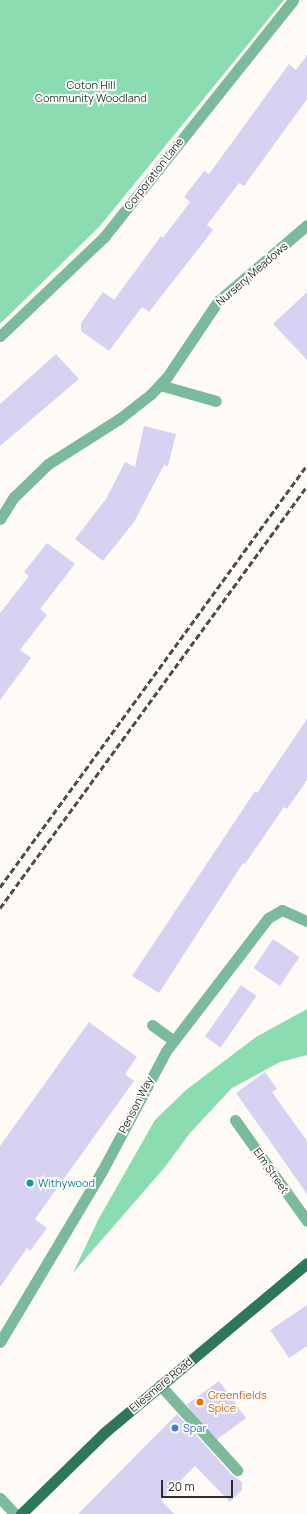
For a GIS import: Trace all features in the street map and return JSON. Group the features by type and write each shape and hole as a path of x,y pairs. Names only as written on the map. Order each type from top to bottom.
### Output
{"main road":[{"name":"Ellesmere Road","path":"21,1514 105,1432 307,1263"}],"street":[{"name":"Corporation Lane","path":"0,336 104,237 293,0"},
{"name":"Nursery Meadows","path":"0,518 14,497 48,464 119,419 160,385 218,301 307,225"},
{"path":"160,385 216,401"},
{"name":"Penson Way","path":"0,1342 102,1171 154,1070 174,1041 268,918 282,910 307,921"},
{"path":"152,1025 174,1041"},
{"name":"Elm Street","path":"235,1120 307,1221"},
{"path":"160,1385 237,1470"},
{"path":"0,1498 15,1514"}],"green space":[{"name":"Coton Hill Community Woodland","path":"0,0 284,0 100,226 0,324"},
{"path":"307,1009 307,1055 280,1062 232,1088 190,1133 165,1167 73,1273 98,1220 155,1120 186,1090 256,1037"}],"building":[{"path":"307,55 307,99 244,186 239,183 207,225 213,230 149,312 142,307 109,351 81,331 81,323 103,292 114,300 161,236 163,238 190,202 184,197 204,171 209,174 289,64 296,70"},
{"path":"307,292 307,360 273,324"},
{"path":"56,354 79,379 0,446 0,404"},
{"path":"144,426 176,434 168,466 164,465 134,522 103,561 75,539 106,499 125,462 135,467"},
{"path":"47,543 75,564 40,609 47,615 20,650 31,658 0,700 0,613 29,576 24,572"},
{"path":"307,719 307,780 287,809 284,807 245,864 243,863 159,993 132,976 255,791 257,793"},
{"path":"273,939 300,957 280,986 253,968"},
{"path":"241,985 257,996 220,1048 205,1037"},
{"name":"Withywood","path":"89,1022 137,1057 125,1074 134,1081 35,1219 47,1228 30,1251 27,1248 0,1287 0,1146"},
{"path":"265,1072 277,1089 272,1092 307,1141 307,1194 236,1093"},
{"path":"307,1305 307,1346 289,1358 270,1330"},
{"path":"219,1381 246,1418 214,1442 187,1405"},
{"path":"177,1414 232,1475 242,1482 242,1490 230,1502 195,1466 161,1500 174,1514 78,1514"}],"railway":[{"path":"0,887 307,465"},
{"path":"0,908 307,486"}],"place":[{"name":"Withywood","path":"30,1183"},
{"name":"Greenfields Spice","path":"200,1402"},
{"name":"Spar","path":"175,1428"}]}
